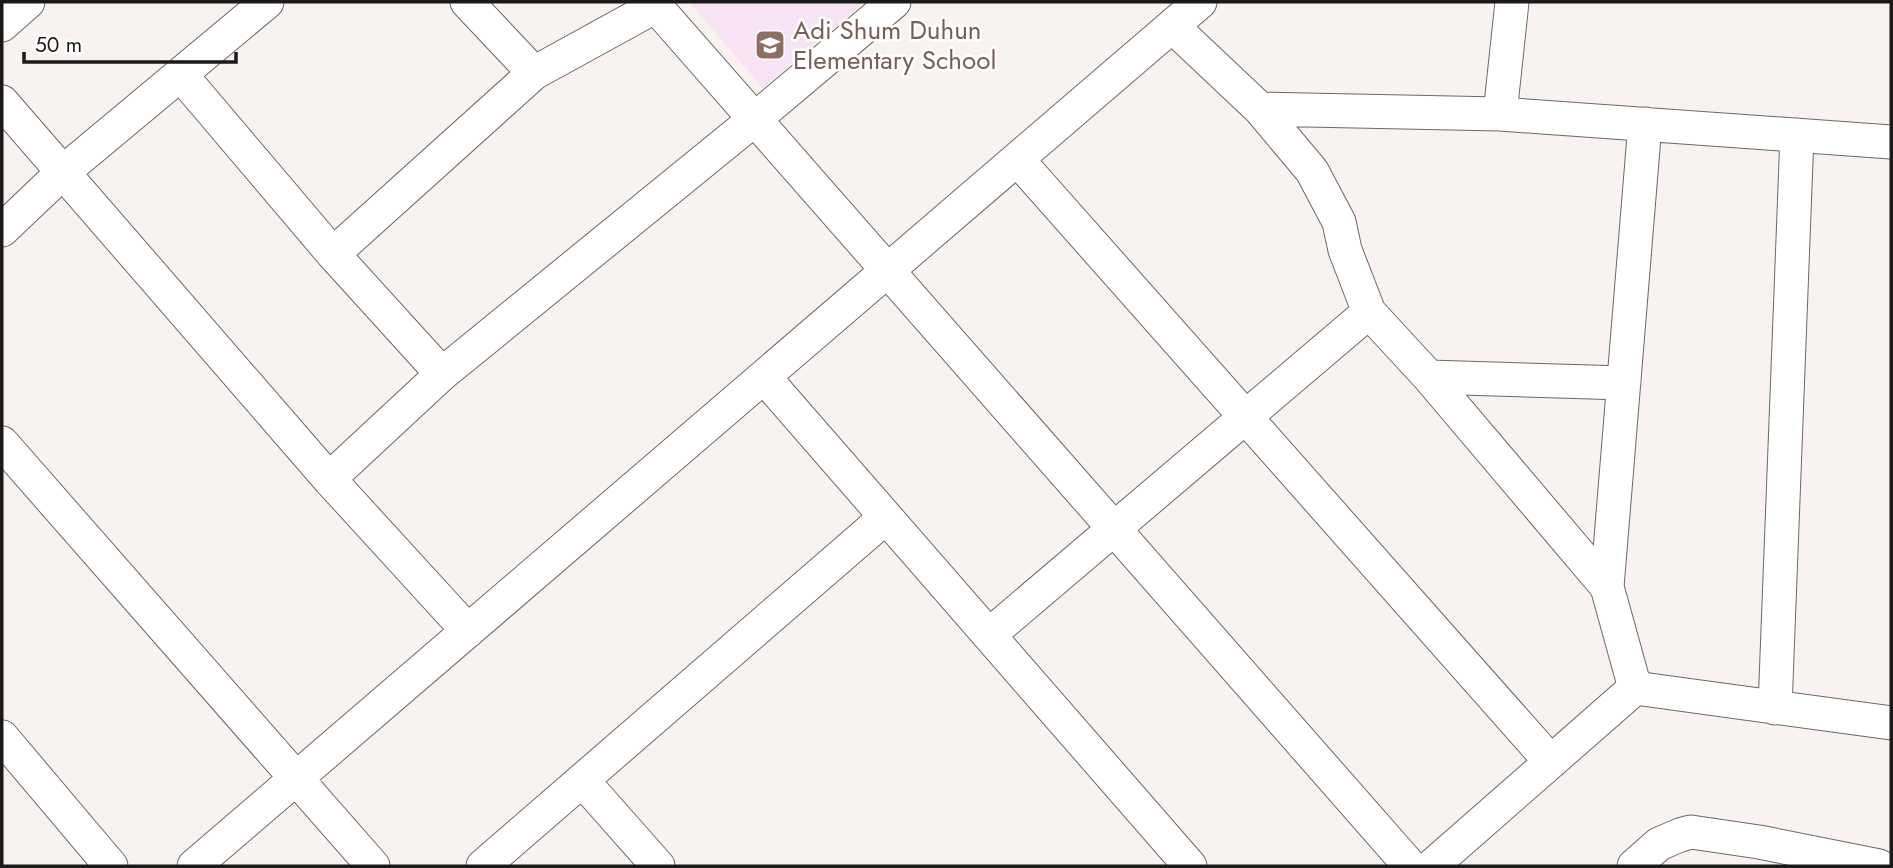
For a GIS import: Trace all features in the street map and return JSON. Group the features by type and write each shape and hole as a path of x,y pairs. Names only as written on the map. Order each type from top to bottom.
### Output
{"street":[{"path":"2,25 28,2"},
{"path":"2,230 62,173 267,2"},
{"path":"467,2 534,73"},
{"path":"329,479 442,374 894,2"},
{"path":"194,866 1200,2"},
{"path":"1500,114 1512,2"},
{"path":"333,254 534,73 654,4 1410,866"},
{"path":"1172,26 1260,109 1312,171 1339,222 1345,250 1369,312 1429,377 1608,587"},
{"path":"181,75 333,254 442,374"},
{"path":"2,102 329,479 468,631"},
{"path":"1260,109 1500,114 1891,142"},
{"path":"1635,688 1608,587 1645,124"},
{"path":"1775,708 1797,135"},
{"path":"1017,159 1551,762"},
{"path":"989,635 1369,312"},
{"path":"764,377 1188,866"},
{"path":"1429,377 1624,383"},
{"path":"2,443 373,866"},
{"path":"484,866 886,517"},
{"path":"1432,866 1635,688 1891,723"},
{"path":"2,737 111,866"},
{"path":"582,780 658,866"},
{"path":"1634,866 1659,844 1691,832 1758,854 1878,866"}],"shaded area":[{"name":"Adi Shum Duhun Elementary School","path":"689,2 864,2 763,88"}],"place":[{"name":"Adi Shum Duhun Elementary School","path":"770,45"}]}
